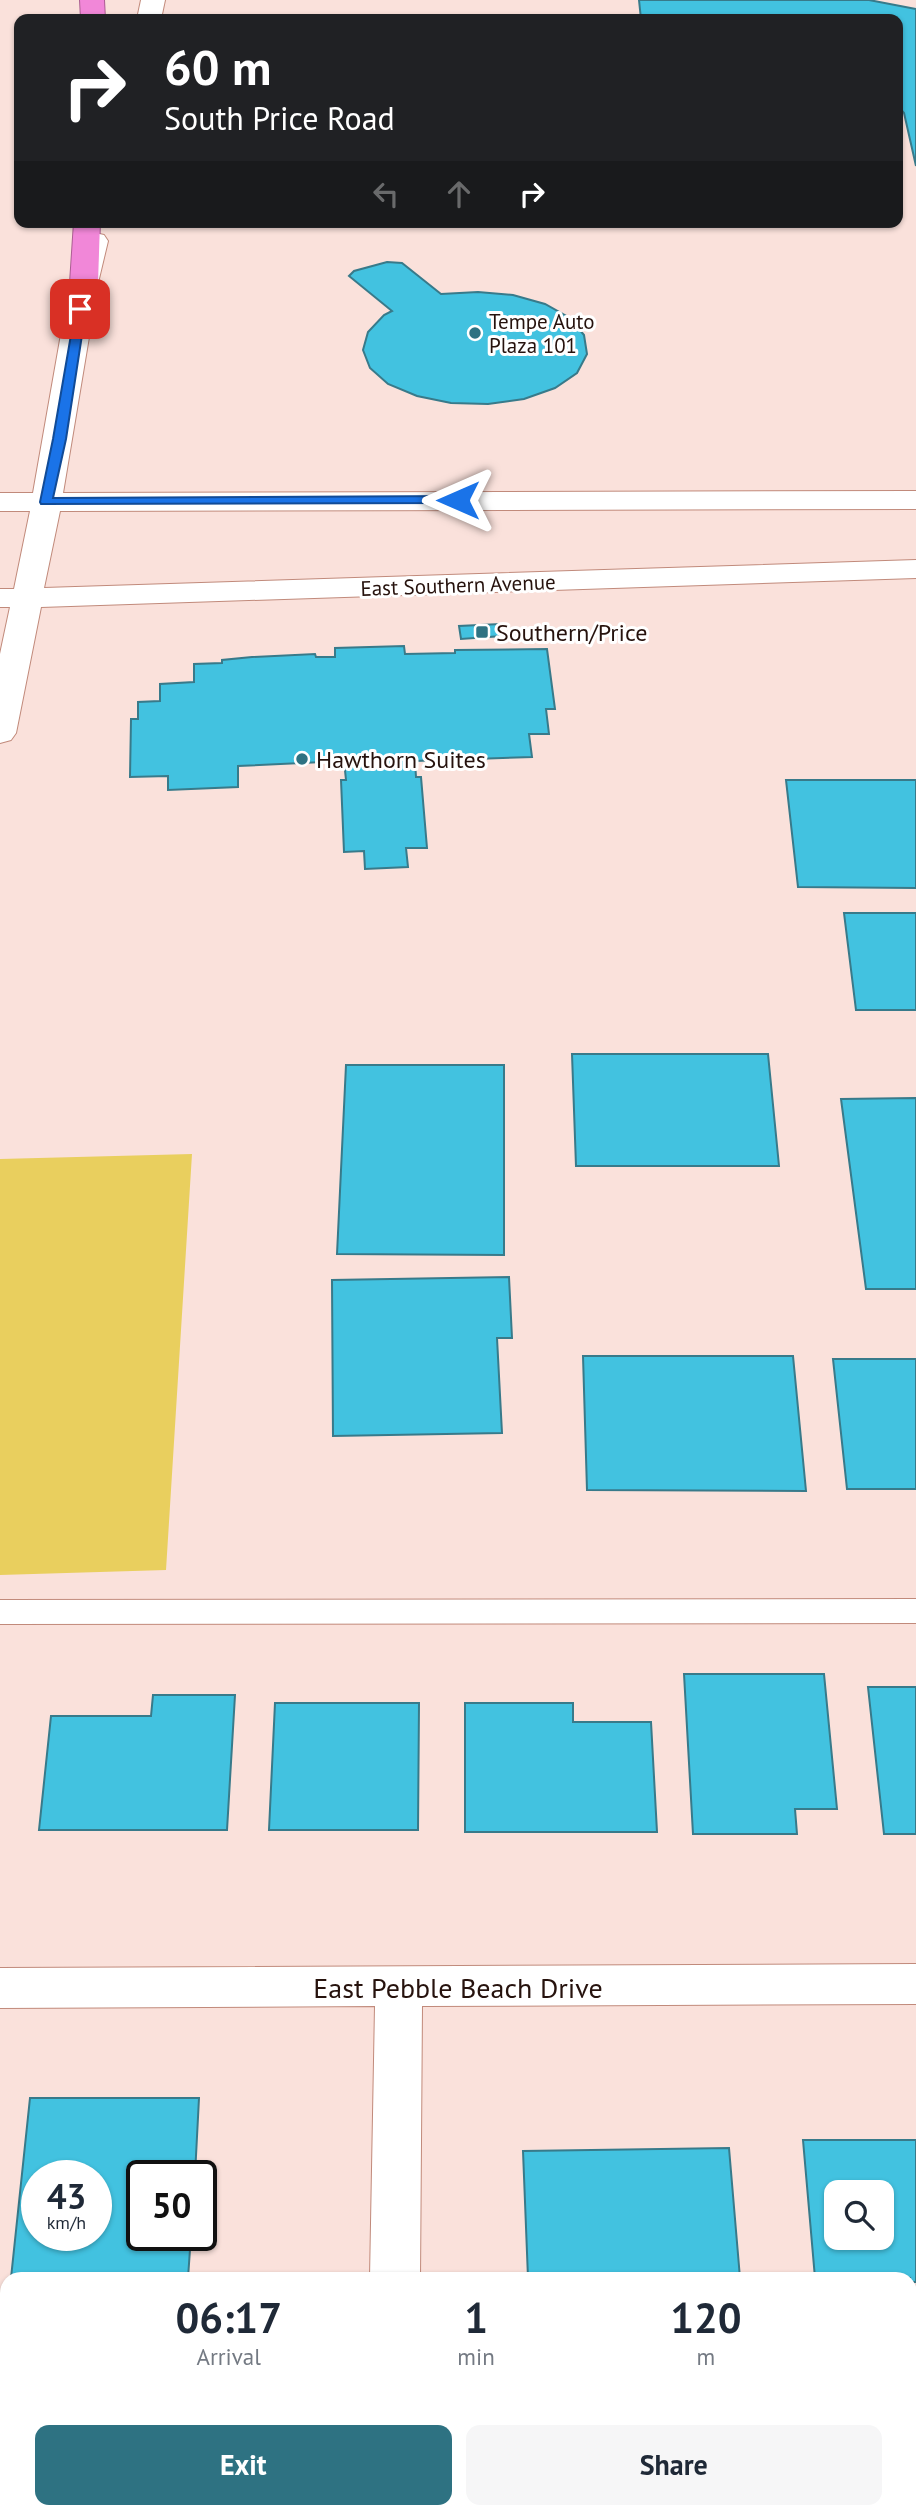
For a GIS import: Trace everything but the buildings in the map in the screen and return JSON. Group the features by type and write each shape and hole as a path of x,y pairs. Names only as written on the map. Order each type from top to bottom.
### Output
{"highway":[{"path":"84,283 87,228"}],"main road":[{"path":"0,733 14,598 46,502 60,439 84,283 98,228"},
{"path":"0,502 916,500"},
{"name":"East Southern Avenue","path":"14,598 916,569"},
{"name":"East Pebble Beach Drive","path":"0,1988 916,1984"},
{"path":"395,2272 400,1988"}],"lane":[{"path":"0,1612 916,1611"}],"shaded area":[{"path":"192,1154 166,1570 0,1575 0,1159"}],"place":[{"name":"Tempe Auto Plaza 101","path":"475,333"},
{"name":"Southern/Price","path":"482,632"},
{"name":"Hawthorn Suites","path":"302,759"}],"route":[{"path":"80,309 60,439 46,502 458,500"}]}
